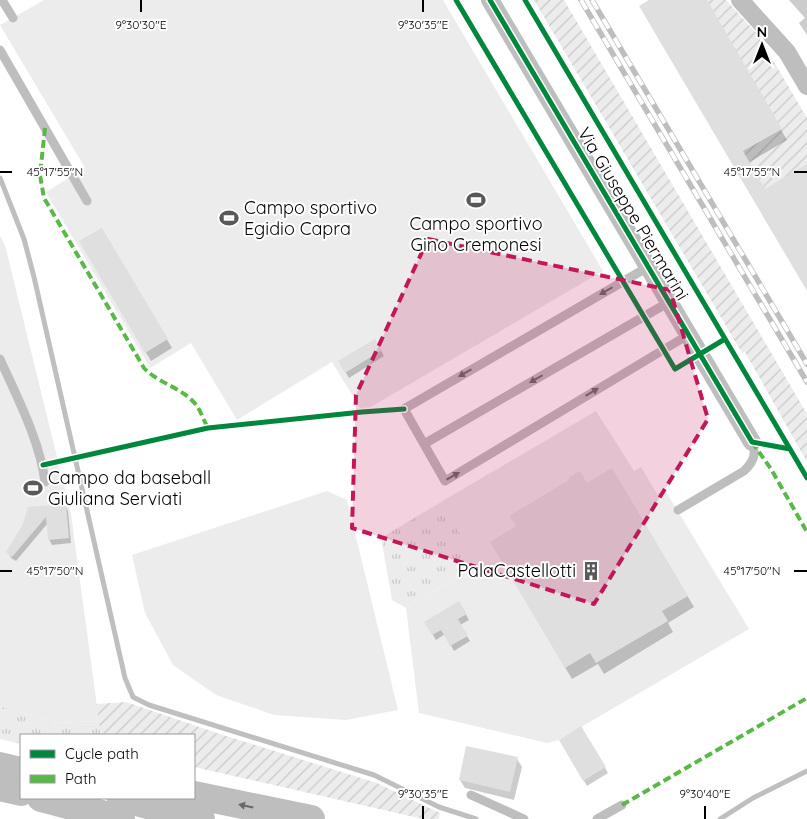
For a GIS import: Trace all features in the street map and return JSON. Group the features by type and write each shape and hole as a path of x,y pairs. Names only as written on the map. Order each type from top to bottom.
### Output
{"highway":[{"path":"0,764 20,766"},
{"path":"0,764 20,771"},
{"path":"0,787 20,792"},
{"path":"195,795 311,819"},
{"path":"45,799 121,819"},
{"path":"125,799 201,819"}],"street":[{"name":"Via Giuseppe Piermarini","path":"490,0 752,442"},
{"path":"740,0 787,52 807,86"}],"lane":[{"path":"2,0 13,18"},
{"path":"0,50 87,202"},
{"path":"648,267 404,409 445,481 688,334"},
{"path":"424,444 669,302"},
{"path":"0,359 24,414 43,465 45,482"},
{"path":"678,510 744,471 751,464 755,455 752,442"},
{"path":"471,795 524,819"},
{"path":"597,819 622,805"}],"highlighted area":[{"path":"428,239 670,290 708,419 594,604 352,528 356,395"}],"green space":[{"name":"Campo sportivo Egidio Capra","path":"44,0 443,0 603,271 369,408 360,408 332,362 237,420 191,343 150,368 46,192 85,168 0,25"},
{"path":"534,0 564,0 807,414 807,462 745,352 742,353"},
{"path":"654,0 726,0 758,35 807,118 807,261"},
{"name":"Campo da baseball Giuliana Serviati","path":"0,236 5,245 71,514 99,721 56,723 0,706"},
{"path":"596,411 634,471 641,467 657,494 665,490 749,629 559,740 547,743 419,713 406,608 479,564 441,502"},
{"path":"327,491 347,500 398,710 346,720 274,715 216,695 173,665 145,613 132,555"},
{"path":"441,502 479,564 406,608 392,600 381,538"},
{"path":"126,702 220,734 377,783 440,813 439,819 423,819 195,767 195,734 101,734 96,704"},
{"path":"0,706 56,723 99,721 101,734 20,734 20,744 0,739"}],"building":[{"path":"649,0 707,0 782,129 743,151 765,189 807,164 807,291 639,6"},
{"path":"102,228 168,339 145,353 79,241"},
{"path":"375,339 382,350 345,373 338,361"},
{"name":"PalaCastellotti","path":"612,468 688,596 662,611 668,621 596,663 590,653 565,668 490,542 516,526 509,516 569,480 568,478 580,471 587,483"},
{"path":"66,504 69,538 48,540 46,517 12,557 6,552 23,524 28,507"},
{"path":"459,601 467,614 458,619 468,636 450,646 441,630 432,635 424,622"},
{"path":"581,726 606,767 583,781 559,740"},
{"path":"466,746 518,757 510,792 459,780"}],"waterway":[{"path":"0,178 24,239 34,277 125,678 133,697 149,705 374,775 439,807 476,819"},
{"path":"720,819 753,798 807,771"}],"railway":[{"path":"581,0 807,382"},
{"path":"592,0 807,364"}],"marked path":[{"path":"45,128 40,175 44,198 144,368 192,400 208,428"},
{"path":"752,442 771,469 807,532"},
{"path":"622,805 807,698"}],"cycle path":[{"path":"456,0 675,369 725,339"},
{"path":"490,0 752,442 790,449 807,478"},
{"path":"525,0 790,449"},
{"path":"43,465 208,428 404,409"}],"place":[{"name":"Campo sportivo Gino Cremonesi","path":"476,200"},
{"name":"Campo sportivo Egidio Capra","path":"229,218"},
{"name":"Campo da baseball Giuliana Serviati","path":"33,488"},
{"name":"PalaCastellotti","path":"591,571"}]}
